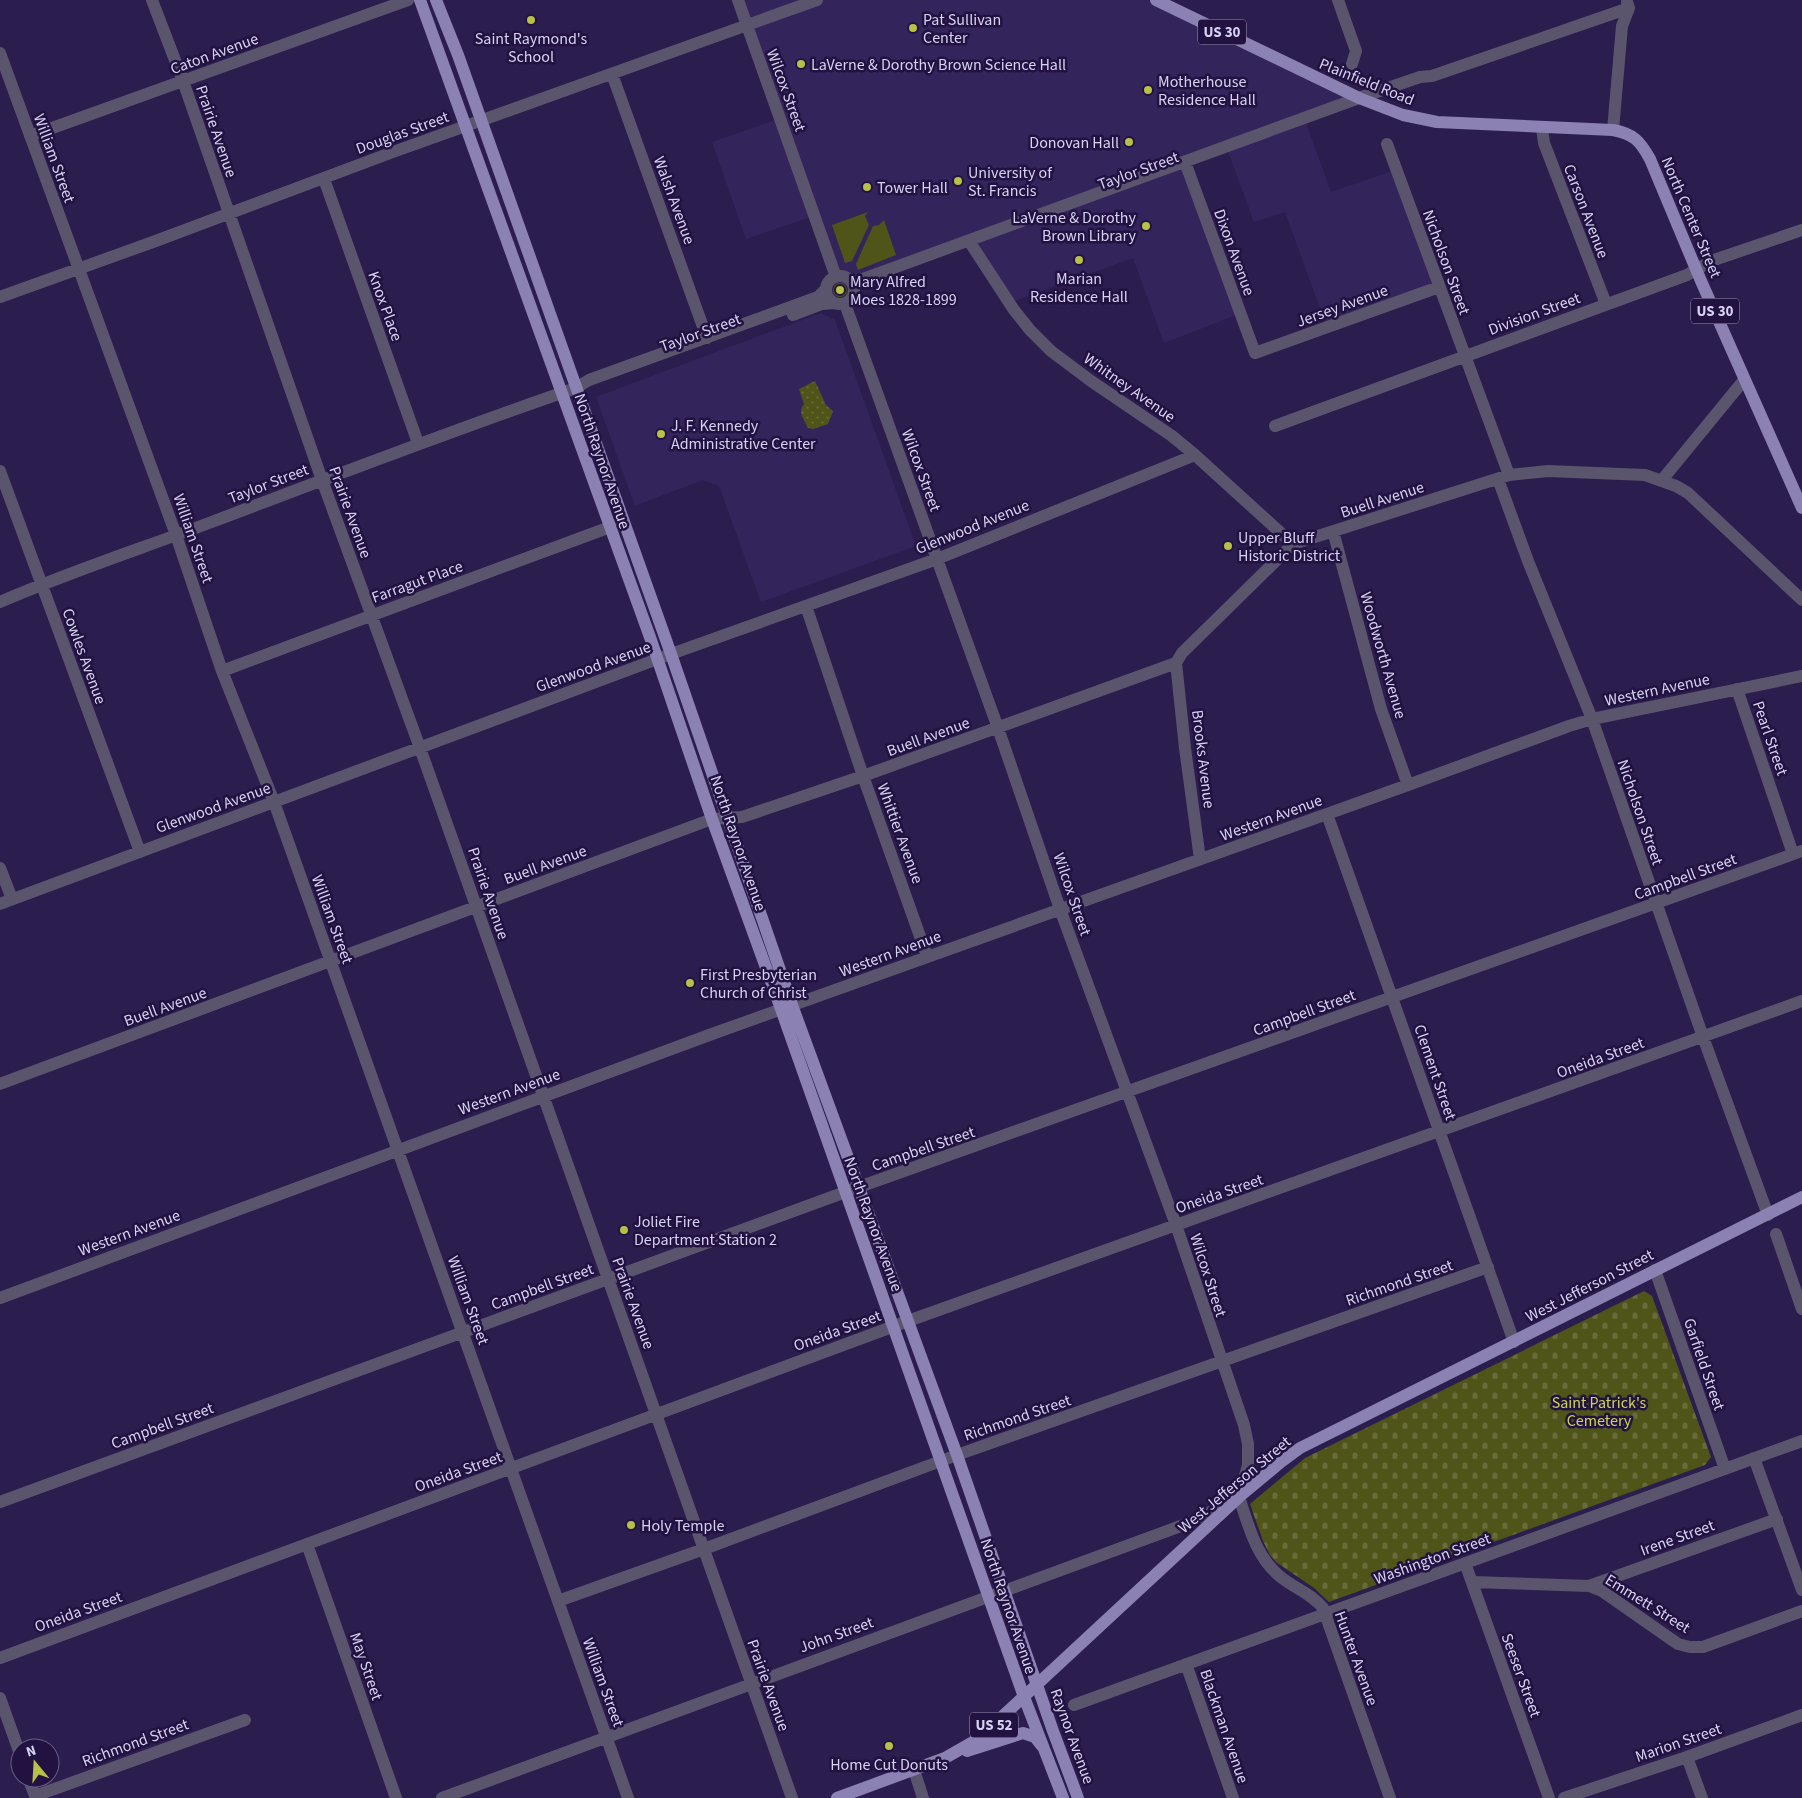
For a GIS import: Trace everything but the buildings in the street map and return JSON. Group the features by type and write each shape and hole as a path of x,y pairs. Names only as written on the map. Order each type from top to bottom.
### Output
{"main road":[{"name":"North Raynor Avenue","path":"420,0 657,659 712,819 859,1187 957,1455 1037,1684"},
{"name":"North Raynor Avenue","path":"436,0 458,55 671,654 727,818 845,1192 1024,1697"},
{"name":"Plainfield Road","path":"1156,0 1364,101 1403,116 1437,122 1613,130"},
{"name":"North Center Street","path":"1613,130 1625,132 1633,136 1644,149 1744,380 1802,508"},
{"path":"585,459 600,454"},
{"name":"West Jefferson Street","path":"836,1798 946,1758 978,1738 1239,1497 1300,1448 1802,1197"},
{"name":"Raynor Avenue","path":"1037,1684 1078,1798"},
{"name":"Raynor Avenue","path":"1024,1697 1063,1798"},
{"name":"US 52","path":"946,1758 1023,1734 1035,1737 1044,1748"}],"street":[{"name":"Prairie Avenue","path":"152,0 183,81 322,480 420,748 792,1798"},
{"name":"Caton Avenue","path":"30,136 408,0"},
{"name":"Wilcox Street","path":"738,0 836,277"},
{"name":"Douglas Street","path":"0,297 466,126 817,0"},
{"path":"1338,0 1356,51 1352,64"},
{"name":"Taylor Street","path":"853,287 1364,101 1423,83 1432,76 1627,4"},
{"path":"1613,130 1622,26 1627,4"},
{"name":"William Street","path":"0,53 176,535 222,671 274,802 628,1798"},
{"name":"Walsh Avenue","path":"612,74 707,338"},
{"name":"Carson Avenue","path":"1542,128 1544,143 1606,304"},
{"name":"Nicholson Street","path":"1387,144 1464,356 1528,560 1592,719 1703,1037 1768,1215"},
{"name":"Dixon Avenue","path":"1186,166 1255,353"},
{"name":"Knox Place","path":"324,179 418,444"},
{"name":"Division Street","path":"1275,426 1687,276 1711,260 1802,230"},
{"name":"Whitney Avenue","path":"971,244 1014,310 1030,330 1052,351 1091,381 1172,436 1293,544"},
{"path":"836,277 845,277 853,287 852,299 840,304 828,298 826,289 829,282 836,277"},
{"name":"Jersey Avenue","path":"1255,353 1439,287"},
{"name":"Taylor Street","path":"0,602 41,584 418,444 576,388 589,380 818,296 826,289"},
{"name":"Taylor Street","path":"576,388 592,388 822,304 840,304"},
{"name":"Wilcox Street","path":"840,304 937,559 998,728 1060,909 1176,1226 1244,1425 1248,1444 1248,1466 1239,1497"},
{"path":"1662,480 1744,380"},
{"name":"Glenwood Avenue","path":"6,902 657,659 937,559 1195,455"},
{"name":"Cowles Avenue","path":"0,471 140,852"},
{"name":"Buell Avenue","path":"0,1084 712,819 742,817 863,776 1176,663 1182,653 1293,544 1503,477 1548,471 1645,475 1662,480 1688,493 1802,600"},
{"name":"Farragut Place","path":"222,671 624,522"},
{"name":"Woodworth Avenue","path":"1333,531 1381,709 1408,785"},
{"name":"Whittier Avenue","path":"806,606 863,776 927,956"},
{"name":"Brooks Avenue","path":"1176,663 1184,748 1200,859"},
{"name":"Western Avenue","path":"0,1298 398,1149 787,1007 1569,726 1592,719 1802,676"},
{"name":"Pearl Street","path":"1737,689 1798,853"},
{"name":"Clement Street","path":"1327,814 1514,1342"},
{"name":"Campbell Street","path":"0,1502 845,1192 1798,853"},
{"path":"0,868 6,902"},
{"name":"Oneida Street","path":"0,1658 908,1321 1802,1001"},
{"path":"1776,1234 1802,1309"},
{"name":"Richmond Street","path":"558,1601 704,1550 940,1461 1488,1267"},
{"name":"Garfield Street","path":"1655,1270 1725,1469"},
{"name":"Washington Street","path":"1074,1705 1802,1441"},
{"path":"1754,1458 1802,1590"},
{"name":"John Street","path":"442,1798 606,1736 1186,1524 1239,1497"},
{"name":"Hunter Avenue","path":"1239,1497 1256,1546 1267,1564 1282,1578 1317,1601 1323,1608 1390,1798"},
{"name":"Irene Street","path":"1589,1586 1777,1519"},
{"name":"May Street","path":"307,1544 396,1798"},
{"name":"Seeser Street","path":"1465,1563 1549,1798"},
{"name":"Emmett Street","path":"1472,1582 1589,1586 1602,1591 1678,1644 1690,1647 1703,1647 1802,1611"},
{"name":"Blackman Avenue","path":"1186,1664 1233,1798"},
{"path":"0,1698 14,1738"},
{"name":"Marion Street","path":"1564,1798 1687,1757 1802,1715"},
{"name":"Richmond Street","path":"35,1797 245,1720"},
{"path":"1687,1757 1702,1798"},
{"path":"914,1770 924,1798"}],"shaded area":[{"name":"University of St. Francis","path":"739,0 1148,0 1353,98 1304,117 1331,192 1395,170 1438,285 1326,325 1285,212 1254,222 1226,146 1184,161 1239,314 1164,343 1133,258 1011,302 974,244 849,289 840,280 817,215 746,239 712,142 781,118"},
{"path":"821,313 835,320 916,546 761,602 719,486 703,480 635,506 596,397"}],"green space":[{"path":"868,212 865,216 869,225 852,261 845,263 832,225"},
{"path":"884,220 896,255 858,270 856,264 873,226 879,225"},
{"path":"840,283 845,285 847,290 845,295 840,297 835,295 833,290 835,285"},
{"path":"815,381 826,405 833,411 828,424 813,429 808,428 802,416 801,410 804,404 799,389"},
{"name":"Saint Patrick's Cemetery","path":"1644,1291 1652,1296 1711,1457 1705,1465 1329,1602 1314,1588 1276,1562 1270,1555 1250,1504 1305,1458"}],"place":[{"name":"Saint Raymond's School","path":"531,20"},
{"name":"Pat Sullivan Center","path":"913,28"},
{"name":"LaVerne & Dorothy Brown Science Hall","path":"801,64"},
{"name":"Motherhouse Residence Hall","path":"1148,90"},
{"name":"Donovan Hall","path":"1129,142"},
{"name":"University of St. Francis","path":"958,181"},
{"name":"Tower Hall","path":"867,187"},
{"name":"LaVerne & Dorothy Brown Library","path":"1146,226"},
{"name":"Marian Residence Hall","path":"1079,260"},
{"name":"Mary Alfred Moes 1828-1899","path":"840,290"},
{"name":"J. F. Kennedy Administrative Center","path":"661,434"},
{"name":"Upper Bluff Historic District","path":"1228,546"},
{"name":"First Presbyterian Church of Christ","path":"690,983"},
{"name":"Joliet Fire Department Station 2","path":"624,1230"},
{"name":"Holy Temple","path":"631,1525"},
{"name":"Home Cut Donuts","path":"889,1746"}]}
